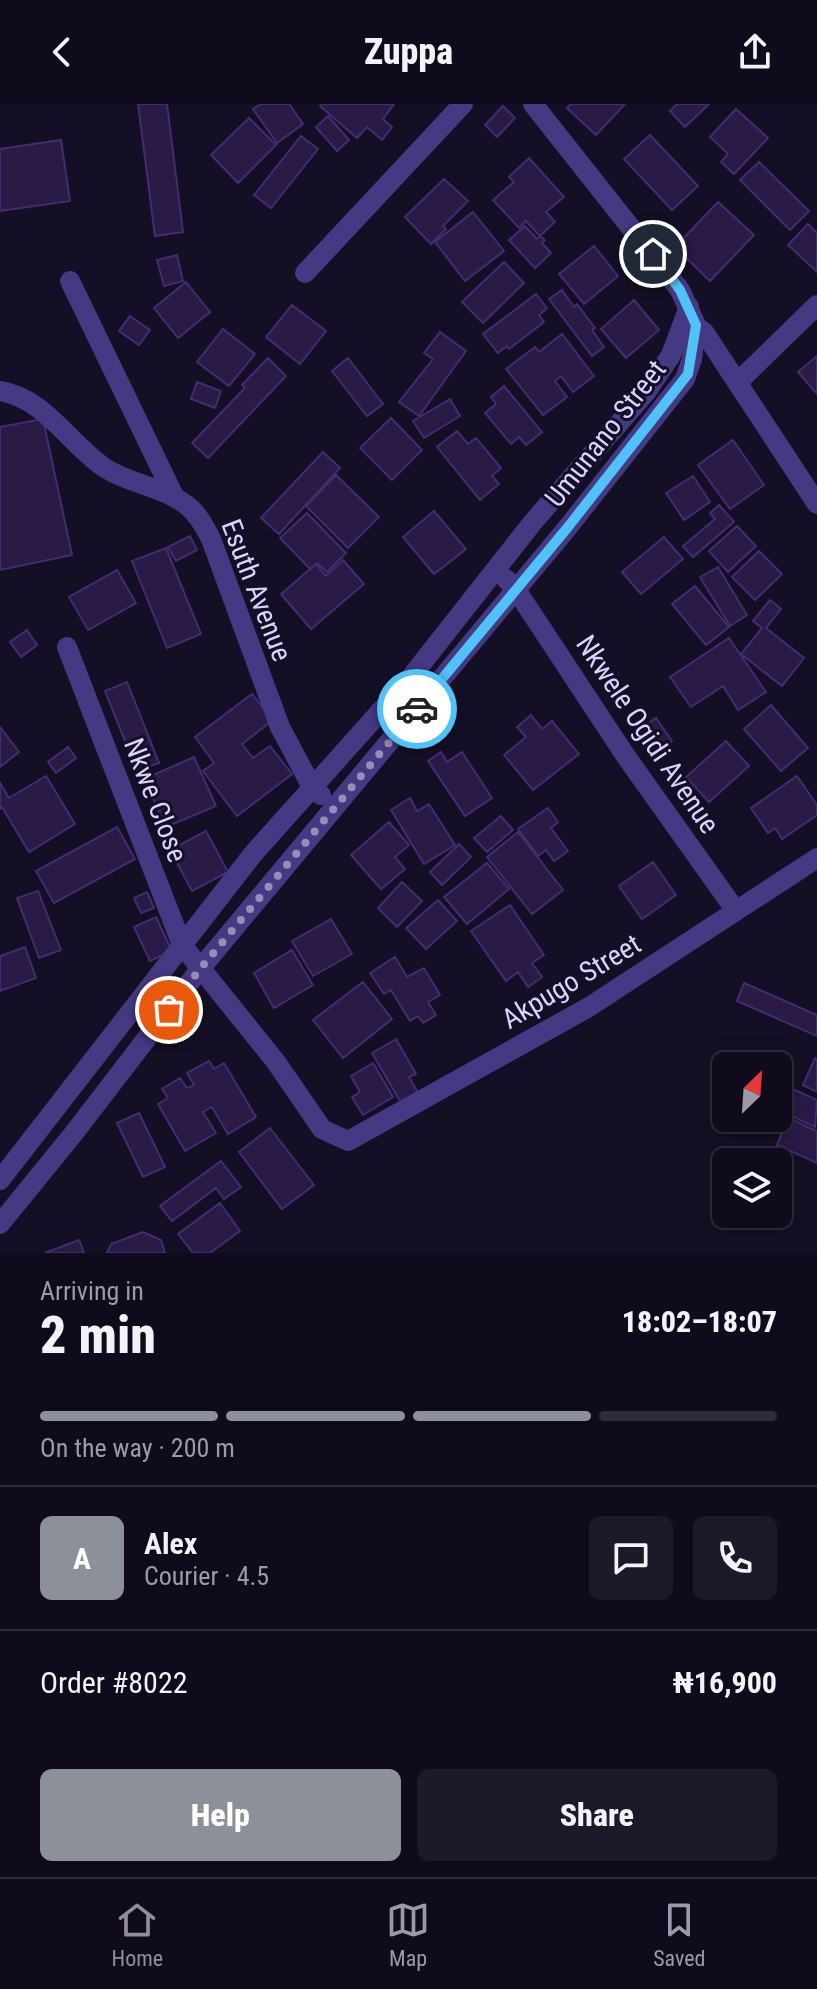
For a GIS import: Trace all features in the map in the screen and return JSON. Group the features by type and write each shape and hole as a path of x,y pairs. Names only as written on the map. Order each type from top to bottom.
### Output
{"street":[{"path":"305,273 463,104"},
{"path":"533,104 672,278 690,317 738,382 817,504"},
{"path":"70,281 175,498"},
{"path":"738,382 817,305"},
{"name":"Umunano Street","path":"0,1180 253,854 411,677 533,522 647,391 671,355 690,317"},
{"name":"Umunano Street","path":"0,1224 200,969 568,527 685,379 692,359 690,317"},
{"name":"Esuth Avenue","path":"0,391 15,395 35,407 106,468 175,498 200,519 211,539 280,727 313,789"},
{"name":"Nkwele Ogidi Avenue","path":"496,570 515,588 625,755 736,911"},
{"name":"Nkwe Close","path":"67,647 182,945 276,1062 322,1129 348,1141"},
{"path":"313,789 337,805"},
{"name":"Akpugo Street","path":"348,1141 589,1007 817,858"}],"building":[{"path":"138,104 167,104 183,232 155,236"},
{"path":"261,104 289,104 303,124 277,143 253,109"},
{"path":"321,104 394,104 383,119 392,127 382,140 367,127 357,138"},
{"path":"571,104 625,104 596,135 567,108"},
{"path":"677,104 709,104 685,127 670,111"},
{"path":"503,106 515,118 497,137 485,125"},
{"path":"736,109 768,138 734,174 721,162 728,154 710,137"},
{"path":"328,116 349,140 337,151 316,127"},
{"path":"249,118 276,145 238,183 211,155"},
{"path":"650,135 698,186 672,210 624,159"},
{"path":"301,136 318,149 271,208 254,195"},
{"path":"61,140 70,201 0,211 0,149"},
{"path":"529,158 564,197 546,212 555,222 540,236 526,221 519,228 493,200 514,182 509,177"},
{"path":"759,162 809,211 790,230 740,180"},
{"path":"444,179 468,201 443,226 446,229 431,244 405,217"},
{"path":"718,202 754,235 710,281 675,247"},
{"path":"473,212 504,251 465,281 435,242"},
{"path":"808,224 817,233 817,272 788,245"},
{"path":"525,226 537,239 540,236 545,240 542,243 551,253 535,268 509,240"},
{"path":"594,246 618,276 584,304 559,274"},
{"path":"177,255 183,281 164,286 157,260"},
{"path":"504,262 524,283 483,323 462,302"},
{"path":"186,282 210,312 178,338 154,308"},
{"path":"562,290 595,328 592,330 604,347 592,356 549,299"},
{"path":"536,294 547,308 539,315 544,322 509,349 507,346 498,353 483,334"},
{"path":"634,300 659,330 626,358 601,329"},
{"path":"292,305 326,331 300,364 266,337"},
{"path":"130,316 150,330 139,345 119,331"},
{"path":"223,329 255,354 229,386 197,362"},
{"path":"440,332 466,351 419,416 399,402 433,359 424,353"},
{"path":"562,334 594,376 573,392 561,376 555,381 567,397 543,415 506,369 535,347 539,352"},
{"path":"817,356 817,394 798,372"},
{"path":"268,358 286,376 208,458 192,443 245,388 242,385"},
{"path":"348,358 383,404 367,416 332,371"},
{"path":"197,382 221,391 215,408 191,399"},
{"path":"504,386 542,432 526,445 519,437 511,444 485,413 496,404 491,397"},
{"path":"450,399 460,416 424,438 413,421"},
{"path":"391,418 422,450 392,480 360,448"},
{"path":"43,419 72,555 0,570 0,427"},
{"path":"457,431 468,444 476,438 501,468 492,476 499,484 480,500 437,447"},
{"path":"733,440 764,485 730,509 698,465"},
{"path":"323,452 340,468 279,534 261,518"},
{"path":"336,475 379,517 348,548 306,506"},
{"path":"693,476 710,502 684,520 666,493"},
{"path":"719,505 734,522 693,557 683,546 715,519 710,513"},
{"path":"434,511 466,549 434,574 403,537"},
{"path":"307,513 346,553 327,572 317,563 310,569 280,538"},
{"path":"737,526 756,546 728,572 709,551"},
{"path":"190,536 197,550 176,561 168,547"},
{"path":"664,537 683,559 641,594 622,572"},
{"path":"166,548 201,634 167,648 132,561"},
{"path":"759,551 782,574 755,600 732,577"},
{"path":"343,560 364,584 311,629 281,594 316,564 326,576"},
{"path":"718,567 747,615 730,626 700,577"},
{"path":"117,570 136,603 88,630 69,597"},
{"path":"695,586 729,627 706,645 672,604"},
{"path":"770,600 781,609 766,628 804,658 782,686 741,654 762,628 753,621"},
{"path":"27,630 37,645 21,657 10,642"},
{"path":"729,638 766,692 738,710 723,686 691,707 670,677"},
{"path":"127,682 159,763 137,771 105,691"},
{"path":"252,694 273,720 242,744 253,758 270,746 292,774 237,816 203,771 214,763 195,737"},
{"path":"771,705 808,748 781,771 744,729"},
{"path":"531,715 542,729 552,721 579,754 533,790 504,755 526,737 517,727"},
{"path":"656,718 672,741 666,745 671,752 664,757 654,744 659,741 647,724"},
{"path":"0,727 19,752 0,767"},
{"path":"726,741 749,766 709,802 686,777"},
{"path":"68,747 76,758 56,773 48,762"},
{"path":"441,752 447,762 462,752 492,798 465,816 428,761"},
{"path":"194,757 216,806 166,827 144,779"},
{"path":"46,776 75,824 29,852 2,807 0,809 0,783 9,798"},
{"path":"797,776 817,805 817,815 782,839 775,828 768,833 751,808"},
{"path":"410,798 417,811 429,804 455,845 424,864 391,810"},
{"path":"548,808 558,822 551,828 568,851 554,861 546,850 538,856 518,829"},
{"path":"501,816 513,830 487,852 474,838"},
{"path":"389,822 409,845 395,857 405,869 381,889 351,855"},
{"path":"117,827 135,859 54,903 36,871"},
{"path":"206,831 228,872 192,891 170,850"},
{"path":"518,832 563,890 532,914 487,857"},
{"path":"459,844 471,857 442,885 430,872"},
{"path":"653,862 676,895 642,919 619,886"},
{"path":"487,863 509,889 467,924 444,897"},
{"path":"402,882 422,901 397,927 378,908"},
{"path":"38,891 61,950 39,958 17,898"},
{"path":"147,892 154,908 141,913 134,898"},
{"path":"438,900 457,921 426,949 406,928"},
{"path":"510,905 544,955 532,963 542,977 528,987 518,972 506,981 471,931"},
{"path":"156,917 172,951 150,961 134,927"},
{"path":"331,919 352,954 313,976 292,941"},
{"path":"25,947 36,978 0,991 0,956"},
{"path":"292,950 313,985 274,1008 254,973"},
{"path":"395,957 407,977 424,968 440,995 428,1002 436,1015 423,1023 418,1016 410,1021 391,990 384,994 370,973"},
{"path":"363,982 392,1019 343,1058 313,1020"},
{"path":"744,983 817,1015 817,1036 737,1001"},
{"path":"396,1039 416,1074 409,1077 421,1098 404,1108 372,1053"},
{"path":"817,1059 817,1092 803,1085"},
{"path":"209,1061 214,1069 224,1063 256,1117 228,1134 212,1107 203,1112 216,1133 185,1151 158,1104 168,1098 162,1089 180,1078 187,1088 194,1085 187,1073"},
{"path":"373,1063 393,1097 363,1115 352,1097 360,1092 351,1076"},
{"path":"793,1089 817,1100 815,1127 792,1116"},
{"path":"139,1113 165,1167 143,1177 117,1123"},
{"path":"792,1120 817,1131 817,1163 792,1152 792,1148 777,1145 782,1132 792,1132"},
{"path":"270,1128 314,1185 282,1209 239,1152"},
{"path":"221,1161 241,1187 224,1199 216,1188 172,1221 160,1206"},
{"path":"220,1203 240,1231 210,1253 193,1253 178,1234"},
{"path":"143,1232 161,1240 165,1253 107,1253 111,1244"},
{"path":"79,1240 84,1253 45,1253"}],"way so far":[{"path":"169,1010 417,709"}],"route":[{"path":"417,709 568,527 688,374 696,325 680,290 653,254"}]}
